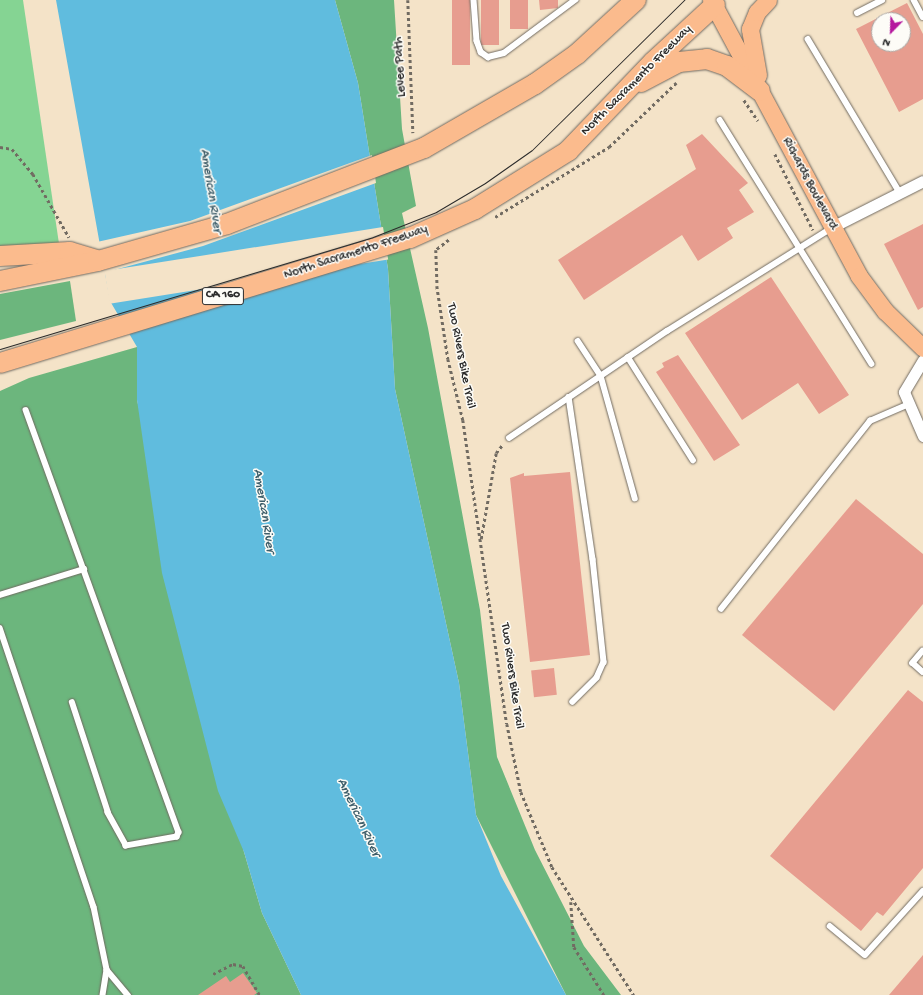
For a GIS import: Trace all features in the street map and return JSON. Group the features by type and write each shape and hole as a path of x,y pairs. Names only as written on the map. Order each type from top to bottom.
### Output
{"highway":[{"path":"0,281 39,264 91,258 272,209 535,84 577,54 636,0"},
{"name":"North Sacramento Freeway","path":"0,363 410,238 494,199 549,165 568,151 697,20 717,2"},
{"path":"627,90 679,62 695,58 722,63 760,91"},
{"path":"0,256 39,264"},
{"path":"0,371 36,353"}],"main road":[{"path":"760,91 750,29 757,12 768,0"},
{"name":"Richards Boulevard","path":"717,2 760,91 832,228 870,292 902,330 923,348"}],"street":[{"path":"832,228 923,181"},
{"path":"923,360 904,392 907,405 923,436"}],"lane":[{"path":"474,0 477,41 481,52 488,57 504,54 575,0"},
{"path":"857,14 882,0"},
{"path":"914,0 923,18"},
{"path":"808,39 900,193"},
{"path":"720,120 798,249 872,364"},
{"path":"509,438 628,357 832,228"},
{"path":"578,341 601,376 635,498"},
{"path":"628,357 692,460"},
{"path":"569,397 593,559 604,662 597,678 573,702"},
{"path":"721,609 870,421 907,405"},
{"path":"26,410 179,832 177,837 126,846 108,813 72,703"},
{"path":"0,595 84,569"},
{"path":"0,628 94,907 107,970 103,995"},
{"path":"923,651 912,663 923,672"},
{"path":"830,926 865,955 923,891"},
{"path":"107,970 128,995"}],"path":[{"name":"Levee Path","path":"408,0 418,140"},
{"path":"492,218 512,210 609,147 682,76"},
{"path":"740,94 762,128"},
{"path":"0,146 12,149 22,160 46,194 70,242 81,248 91,258"},
{"path":"773,149 817,237"},
{"name":"Two Rivers Bike Trail","path":"453,238 436,250 437,286 481,541 521,792 552,866 572,901 634,995"},
{"path":"481,541 496,453 509,438"},
{"path":"572,901 574,947 604,995"},
{"path":"213,974 233,964 243,966 260,995"}],"green space":[{"path":"0,0 23,0 62,264 0,246"},
{"path":"335,0 394,0 402,129 416,206 402,213 428,328 480,610 497,757 535,850 584,946 621,995 566,995 476,815 459,683 395,389 388,269 358,83"},
{"path":"70,281 76,321 0,340 0,294"},
{"path":"137,347 137,400 244,852 262,913 301,995 0,995 0,391 29,378"}],"water":[{"name":"American River","path":"56,0 335,0 358,83 388,269 395,389 459,683 476,815 501,876 566,995 301,995 262,913 244,852 218,791 162,573 137,400 137,347 110,301"}],"pier":[{"path":"372,155 376,183 203,246 103,273 97,242 190,221"},
{"path":"383,227 388,260 110,304 104,271"}],"building":[{"path":"452,0 470,0 470,65 452,65"},
{"path":"481,0 499,0 499,45 481,45"},
{"path":"510,0 528,0 528,29 510,29"},
{"path":"539,0 558,0 558,8 540,10"},
{"path":"907,3 923,34 923,99 899,112 856,29 871,21 871,52 911,52 911,12 889,12"},
{"path":"702,134 748,183 739,190 754,212 727,228 733,238 698,261 682,235 584,300 558,260 696,169 686,145"},
{"path":"923,224 923,307 918,310 884,244"},
{"path":"771,277 849,395 819,414 798,383 742,420 685,333"},
{"path":"678,355 740,445 714,461 656,372 664,367 662,363"},
{"path":"570,472 590,655 530,662 510,478 524,473 524,476"},
{"path":"856,499 923,554 923,604 834,711 742,635"},
{"path":"554,668 557,695 534,697 531,670"},
{"path":"908,690 923,702 923,868 883,916 877,912 861,931 770,856"},
{"path":"923,955 923,995 889,995"},
{"path":"243,973 257,993 254,995 198,995 226,976 230,982"}],"tram line":[{"path":"0,349 373,237 436,212 485,183 532,150 684,0"}]}
